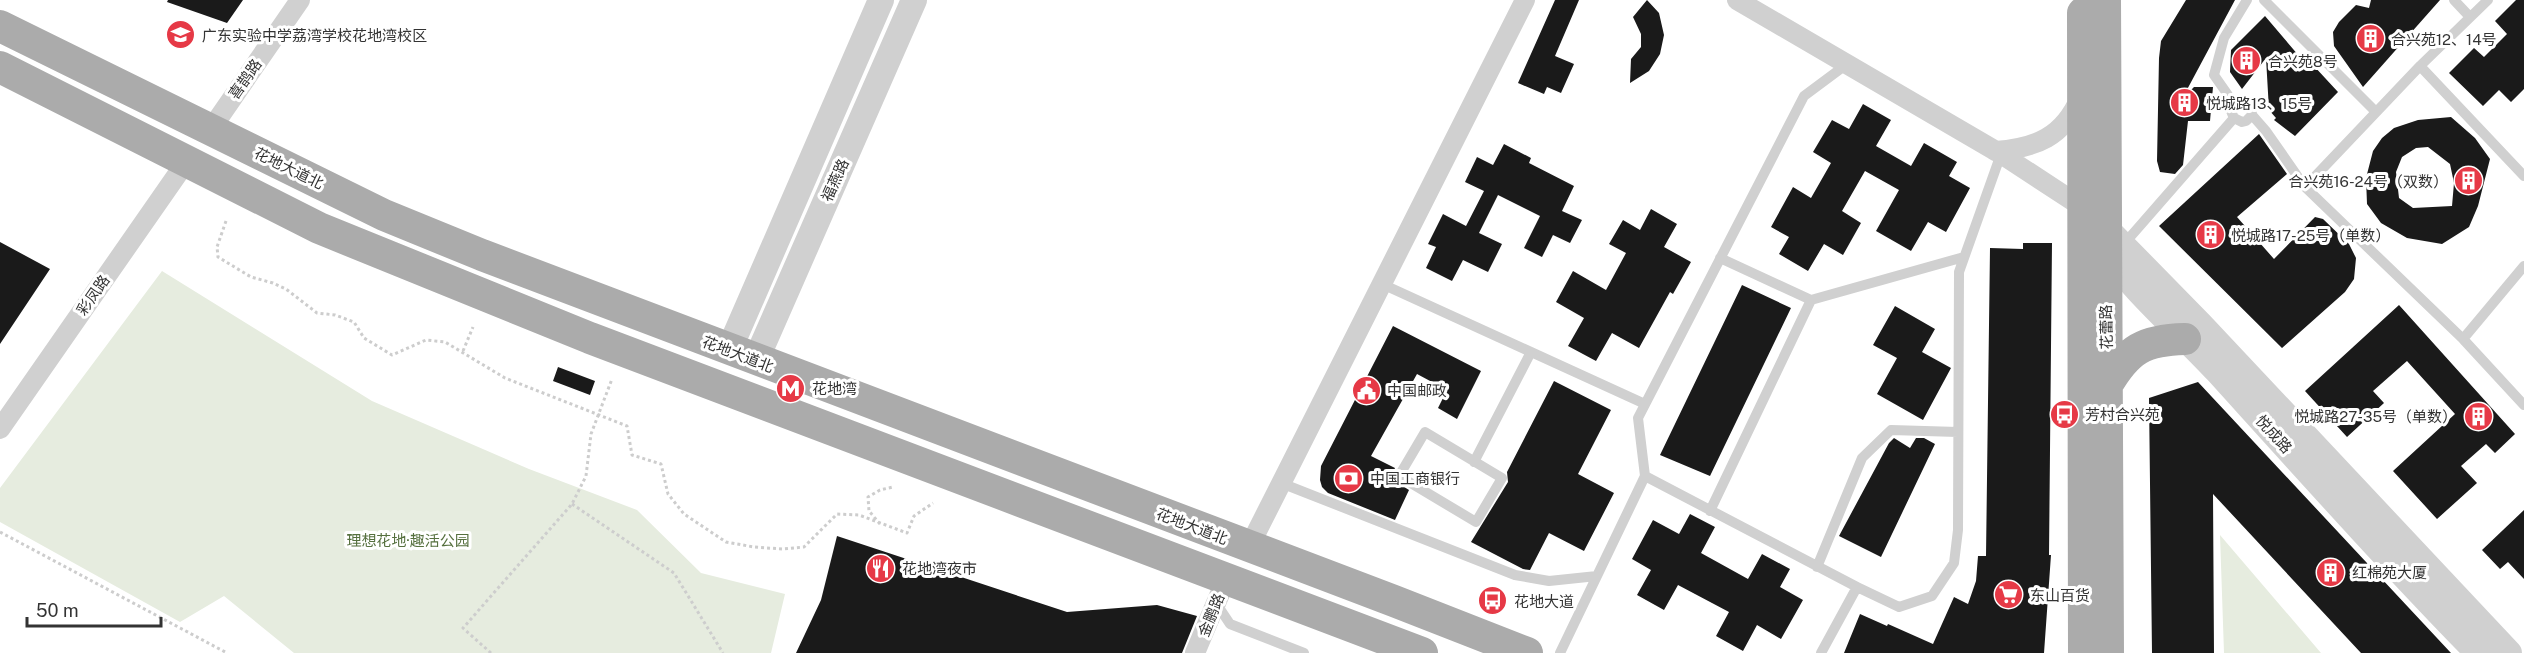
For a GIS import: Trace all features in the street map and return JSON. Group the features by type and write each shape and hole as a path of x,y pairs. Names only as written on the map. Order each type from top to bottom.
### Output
{"main road":[{"name":"花蕾路","path":"2083,0 2082,93 2103,231 2084,653"},
{"name":"花蕾路","path":"2105,0 2103,231 2107,385 2108,653"},
{"name":"花地大道北","path":"0,26 384,215 743,355 1527,653"},
{"path":"0,67 319,228 590,338 932,469 1221,590 1422,653"},
{"path":"2107,385 2119,364 2131,352 2144,344 2185,339"}],"street":[{"name":"喜鹊路","path":"211,129 300,0"},
{"name":"福燕路","path":"743,355 881,0"},
{"name":"福燕路","path":"743,355 914,0"},
{"path":"1249,547 1525,0"},
{"path":"1737,0 1998,152 2103,231"},
{"path":"1998,152 2019,149 2049,137 2061,128 2073,114 2082,93"},
{"name":"彩凤路","path":"0,429 186,162"},
{"name":"悦成路","path":"2103,231 2140,292 2402,575 2478,653"},
{"name":"悦成路","path":"2103,231 2509,653"},
{"name":"金鹏路","path":"1195,653 1221,590"}],"lane":[{"path":"2235,104 2214,75 2224,38 2247,0"},
{"path":"2264,0 2376,112"},
{"path":"2454,0 2470,17"},
{"path":"2305,187 2420,66 2488,0"},
{"path":"1560,653 1645,476 1638,418 1804,96 1847,64"},
{"path":"2420,66 2524,176"},
{"path":"2252,115 2242,122 2234,118 2231,111 2239,100 2245,100 2251,104 2252,115 2305,187 2463,339 2524,405"},
{"path":"2103,231 2234,118"},
{"path":"1645,476 1817,567 1899,607 1932,596 1954,563 1958,530 1959,272 1998,152"},
{"path":"1720,258 1811,300 1964,257"},
{"path":"2463,339 2524,266"},
{"path":"1382,284 1645,404"},
{"path":"1710,511 1811,300"},
{"path":"1474,462 1531,352"},
{"path":"1817,567 1862,458 1891,430 1958,432"},
{"path":"1425,432 1474,462 1502,478 1476,522 1399,476 1425,432"},
{"path":"1281,483 1515,575 1549,581 1597,576"},
{"path":"1821,653 1857,587"},
{"path":"1221,590 1230,624 1304,653"}],"path":[{"path":"226,221 217,247 218,257 243,273 286,289 317,313 335,315 354,322 364,338 392,355 426,340 445,342 505,378 627,426 632,455 662,464 668,494 684,514 726,542 782,549 804,547 837,514 859,515 907,533 914,516 933,503"},
{"path":"463,351 473,327"},
{"path":"491,653 462,628 572,504 586,476 591,434 612,379"},
{"path":"881,525 869,511 868,497 879,490 893,487"},
{"path":"572,504 674,573 723,653"},
{"path":"0,532 228,653"}],"green space":[{"name":"理想花地·趣活公园","path":"162,271 372,401 529,469 637,510 701,573 785,594 771,653 294,653 224,596 180,622 0,522 0,488"},
{"path":"2220,535 2321,653 2224,653"}],"building":[{"path":"168,0 243,0 227,23 167,2"},
{"path":"1555,0 1579,0 1555,56 1574,64 1561,93 1547,87 1544,94 1518,83"},
{"path":"1647,0 1659,13 1664,35 1660,54 1649,71 1630,83 1631,59 1641,47 1641,34 1633,17"},
{"name":"悦城路13、15号","path":"2186,0 2235,0 2182,99 2194,87 2213,87 2210,121 2188,121 2183,165 2175,174 2160,172 2157,161 2159,58 2161,41"},
{"name":"合兴苑12、14号","path":"2371,0 2440,0 2363,87 2334,46 2333,32 2339,22 2356,5 2369,8"},
{"path":"2516,0 2524,0 2524,89 2511,102 2499,90 2483,106 2449,73 2474,48 2484,57 2507,34 2495,21"},
{"path":"2265,16 2299,56 2301,52 2338,92 2295,136 2274,120 2276,118 2269,110 2266,58 2242,89 2230,72 2231,50"},
{"path":"1863,104 1891,120 1876,146 1911,166 1924,143 1957,162 1949,176 1970,188 1946,232 1928,222 1911,251 1876,231 1899,190 1865,171 1842,211 1861,223 1843,255 1824,244 1808,271 1779,254 1789,237 1771,227 1793,187 1811,198 1831,163 1813,152 1832,120 1849,129"},
{"name":"合兴苑16-24号（双数）","path":"2451,117 2475,138 2490,159 2478,206 2469,227 2442,244 2407,238 2381,223 2367,204 2366,178 2373,151 2382,138 2394,128 2418,120","holes":["2428,147 2450,164 2454,183 2452,206 2413,208 2399,198 2396,172 2402,157 2416,148"]},
{"name":"悦城路17-25号（单数）","path":"2259,134 2287,174 2237,217 2274,259 2315,217 2323,219 2349,244 2356,258 2354,279 2345,292 2282,348 2159,226"},
{"path":"1504,144 1531,158 1529,163 1574,186 1562,211 1582,220 1570,243 1553,235 1542,257 1524,248 1540,216 1498,195 1479,233 1502,244 1488,272 1463,260 1452,281 1426,268 1436,247 1428,244 1443,214 1466,226 1484,191 1465,182 1477,157 1493,165"},
{"path":"1651,209 1677,224 1664,247 1691,262 1673,294 1670,292 1639,348 1612,333 1596,361 1568,346 1584,318 1556,302 1573,271 1606,290 1626,253 1609,244 1623,220 1640,230"},
{"path":"0,242 50,269 0,344"},
{"path":"2023,243 2052,243 2049,555 2051,555 2044,653 1844,653 1860,614 1933,644 1954,597 1968,604 1976,581 1978,556 1986,556 1990,248 2023,249"},
{"path":"1742,285 1791,308 1710,476 1660,455"},
{"name":"悦城路27-35号（单数）","path":"2399,305 2515,434 2495,453 2486,444 2461,466 2477,483 2437,519 2393,471 2455,414 2407,361 2373,391 2384,403 2347,437 2305,391"},
{"path":"1895,306 1935,329 1922,352 1951,368 1923,420 1877,394 1897,358 1873,345"},
{"path":"1393,326 1481,371 1457,419 1438,408 1447,390 1417,374 1371,456 1395,468 1392,475 1393,480 1409,490 1395,520 1328,493 1322,487 1320,480 1321,466"},
{"path":"558,367 595,381 590,395 553,381"},
{"path":"1554,381 1611,410 1578,474 1614,493 1584,551 1549,533 1530,570 1523,569 1471,542 1508,482 1507,472"},
{"name":"红棉苑大厦","path":"2198,382 2451,653 2361,653 2213,494 2214,653 2152,653 2149,398"},
{"path":"1894,438 1910,448 1916,438 1924,438 1935,444 1881,557 1839,536 1889,443"},
{"path":"2524,510 2524,579 2508,562 2500,569 2482,550"},
{"path":"1690,514 1715,527 1701,553 1748,579 1762,554 1790,569 1780,587 1803,600 1781,639 1757,625 1743,651 1716,636 1729,612 1678,585 1664,610 1637,595 1651,570 1632,559 1653,520 1679,534"},
{"name":"花地湾夜市","path":"837,536 1067,612 1157,605 1197,616 1182,653 796,653 821,600"}],"place":[{"name":"广东实验中学荔湾学校花地湾校区","path":"181,35"},
{"name":"合兴苑12、14号","path":"2370,39"},
{"name":"合兴苑8号","path":"2247,61"},
{"name":"悦城路13、15号","path":"2185,103"},
{"name":"合兴苑16-24号（双数）","path":"2469,181"},
{"name":"悦城路17-25号（单数）","path":"2210,235"},
{"name":"花地湾","path":"791,388"},
{"name":"中国邮政","path":"1366,390"},
{"name":"芳村合兴苑","path":"2064,414"},
{"name":"悦城路27-35号（单数）","path":"2478,416"},
{"name":"中国工商银行","path":"1349,478"},
{"name":"花地湾夜市","path":"881,568"},
{"name":"红棉苑大厦","path":"2331,572"},
{"name":"东山百货","path":"2009,595"},
{"name":"花地大道","path":"1493,601"}]}
